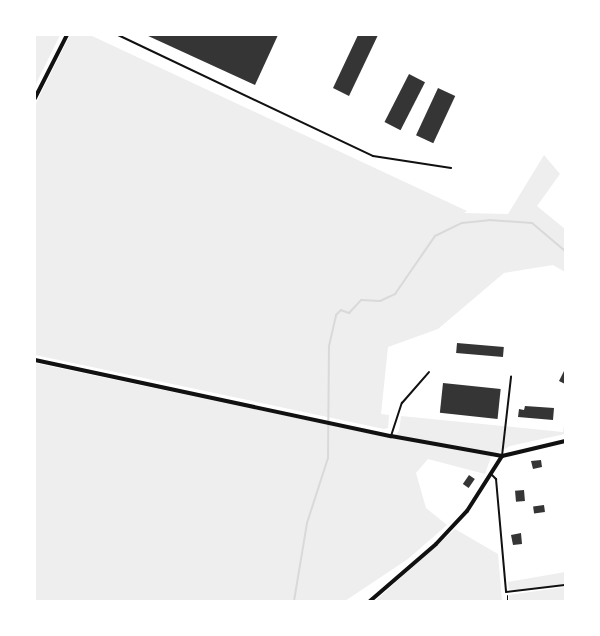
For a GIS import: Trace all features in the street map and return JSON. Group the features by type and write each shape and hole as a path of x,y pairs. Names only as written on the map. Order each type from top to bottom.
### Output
{"street":[{"path":"35,98 67,35"},
{"path":"35,360 320,420 336,425 502,456 565,441"},
{"path":"370,601 436,544 467,511 492,475 502,456"}],"lane":[{"path":"118,35 373,156 451,168"},
{"path":"391,436 402,403 429,372"},
{"path":"502,456 511,376"},
{"path":"492,475 496,479 506,592 565,585"}],"shaded area":[{"path":"35,35 60,35 35,86"},
{"path":"70,35 90,35 467,211 464,213 508,214 544,155 560,174 537,206 565,229 565,272 553,265 504,273 438,329 388,347 381,414 389,415 388,428 384,429 35,355 35,105"},
{"path":"35,363 392,438 399,431 401,416 563,432 565,417 565,434 510,446 491,457 485,474 428,459 416,473 426,508 447,525 408,559 345,601 35,601"},
{"path":"455,529 498,554 502,601 375,601"},
{"path":"565,572 565,584 518,591 509,589 508,582"},
{"path":"565,587 565,601 509,601 509,595"}],"building":[{"path":"146,35 278,35 255,85"},
{"path":"358,35 378,35 349,96 333,88"},
{"path":"409,74 425,82 401,130 384,122"},
{"path":"438,88 455,96 433,143 416,135"},
{"path":"457,343 504,347 503,357 456,353"},
{"path":"565,369 565,384 559,381"},
{"path":"443,383 501,389 498,419 440,413"},
{"path":"525,406 554,408 553,420 518,417 519,409 524,410"},
{"path":"541,460 542,467 533,469 531,461"},
{"path":"469,475 475,479 469,488 463,484"},
{"path":"524,490 525,501 516,502 515,491"},
{"path":"544,505 545,512 534,513 533,507"},
{"path":"521,533 522,544 513,545 511,535"}],"waterway":[{"path":"294,601 307,523 328,458 329,346 336,315 341,310 349,313 361,300 380,301 395,294 435,236 462,223 489,220 532,223 565,251"}]}
